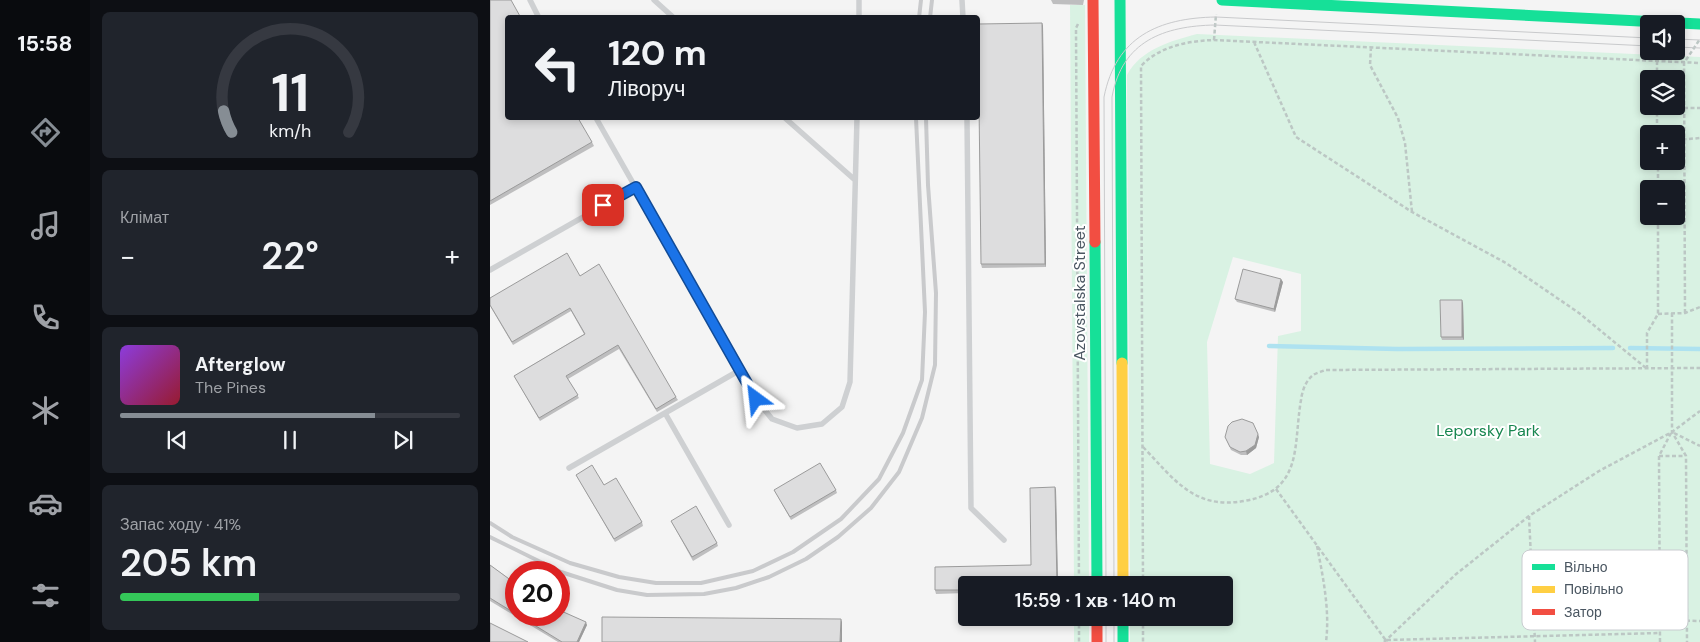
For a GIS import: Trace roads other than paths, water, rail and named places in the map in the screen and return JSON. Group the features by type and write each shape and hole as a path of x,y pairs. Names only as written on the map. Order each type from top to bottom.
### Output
{"street":[{"name":"Azovstalska Street","path":"1093,0 1096,576"},
{"path":"1120,0 1123,576"},
{"path":"1219,4 1700,24"},
{"path":"1097,626 1097,642"},
{"path":"1123,626 1123,642"}],"lane":[{"path":"530,0 538,15"},
{"path":"654,0 671,15"},
{"path":"859,0 859,15"},
{"path":"962,0 963,15"},
{"path":"597,120 756,399 772,419 797,428 822,424 842,407 850,382 856,120"},
{"path":"787,120 855,180"},
{"path":"967,120 971,508 1004,540"},
{"path":"490,270 636,187"},
{"path":"569,468 740,370"},
{"path":"665,413 729,524"}],"waterway":[{"path":"1269,346 1397,349 1613,348"},
{"path":"1630,348 1700,349"}],"tram line":[{"path":"1106,576 1104,97 1110,76 1118,59 1129,46 1143,35 1158,27 1176,21 1216,17 1640,38"},
{"path":"1114,576 1112,97 1117,78 1125,62 1136,50 1148,40 1163,33 1196,26 1215,25 1640,46"},
{"path":"1685,39 1700,40"},
{"path":"1685,47 1700,48"},
{"path":"1106,626 1106,642"},
{"path":"1114,626 1114,642"}],"railway":[{"path":"919,15 921,0"},
{"path":"930,15 932,0"},
{"path":"490,523 512,537 570,563 619,577 656,583 701,583 753,571 793,552 841,519 879,479 903,433 922,380 925,312 916,120"},
{"path":"490,537 561,572 617,590 647,595 704,594 736,588 769,577 806,559 838,537 871,508 899,472 922,418 935,365 936,293 928,185 926,120"}],"park label":[{"name":"Leporsky Park","path":"1488,430"}]}
